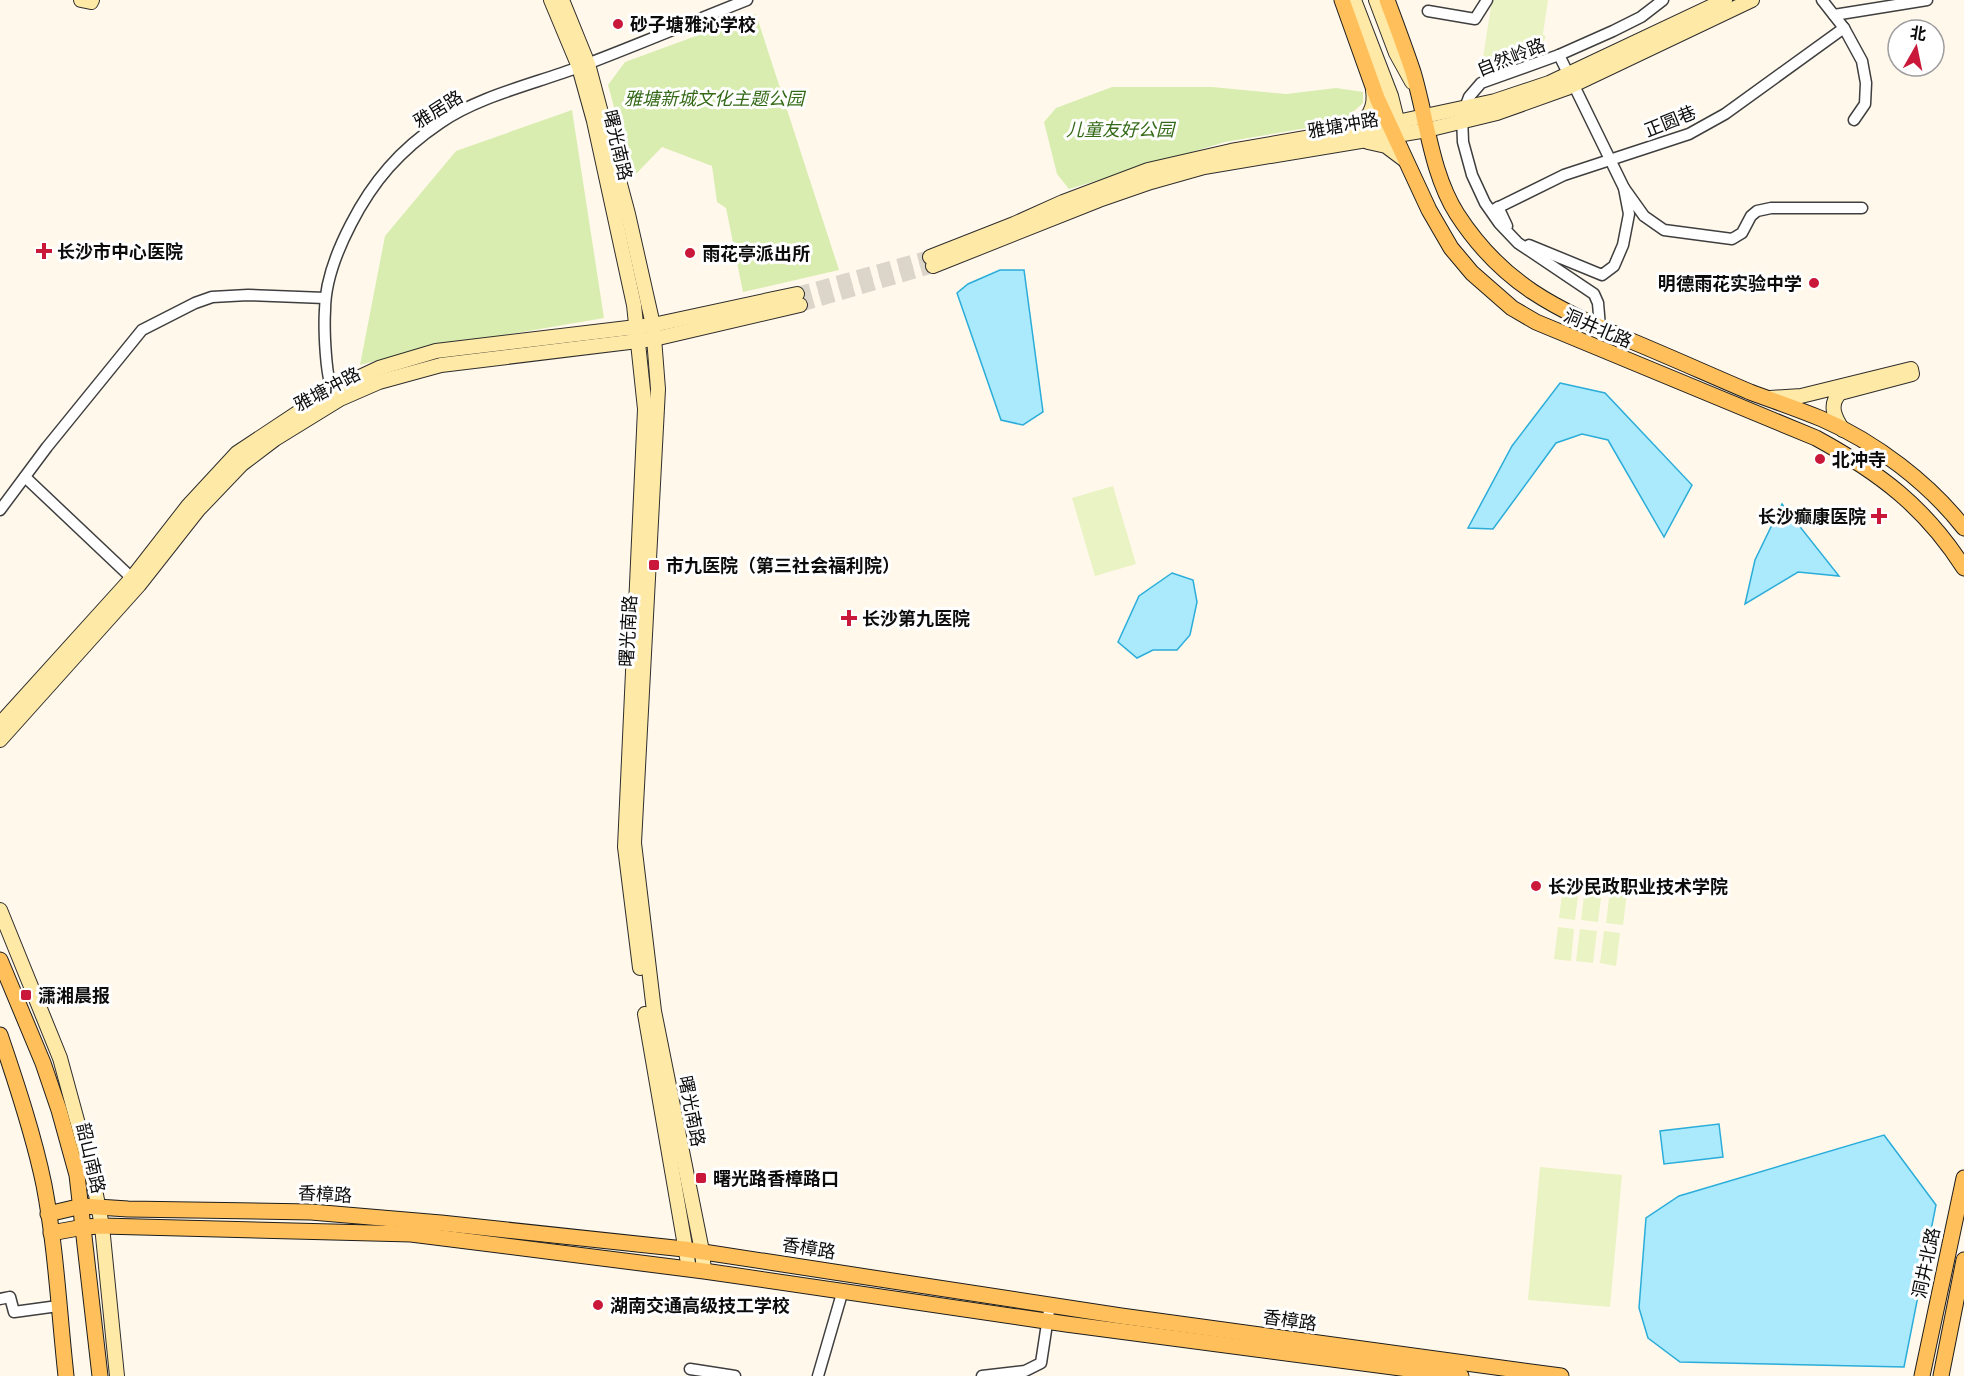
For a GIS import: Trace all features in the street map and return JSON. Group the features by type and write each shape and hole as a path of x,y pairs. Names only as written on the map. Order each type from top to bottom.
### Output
{"main road":[{"name":"洞井北路","path":"1342,0 1372,85 1395,128 1429,210 1451,248 1472,273 1512,308 1561,334 1816,438 1838,450 1873,472 1906,497 1948,543 1964,568"},
{"name":"洞井北路","path":"1387,0 1413,73 1425,124 1446,191 1456,213 1490,256 1520,285 1565,311 1600,327 1760,396 1823,419 1898,465 1923,484 1964,528"},
{"name":"韶山南路","path":"0,960 43,1063 77,1175 100,1376"},
{"path":"0,1035 13,1073 43,1182 51,1233 66,1376"},
{"name":"洞井北路","path":"1926,1358 1964,1178"},
{"name":"香樟路","path":"48,1214 82,1206 311,1212 441,1222 702,1251 1121,1316 1561,1376"},
{"name":"香樟路","path":"51,1233 102,1226 411,1234 697,1270 1427,1374 1461,1376"},
{"name":"洞井北路","path":"1941,1376 1964,1260"},
{"path":"1917,1376 1926,1358"},
{"path":"1922,1376 1926,1358"},
{"path":"1944,1359 1948,1376"}],"street":[{"path":"81,0 91,2 92,0"},
{"name":"曙光南路","path":"551,0 583,65 618,227 637,334 645,409 625,847 645,1010 684,1249 697,1270"},
{"name":"曙光南路","path":"562,0 628,214 654,332 658,389 634,843 654,1011 702,1251 697,1270"},
{"name":"雅居路","path":"336,395 326,343 325,298 345,235 376,181 399,156 441,122 488,99 583,65 747,0"},
{"path":"1354,0 1391,96 1395,128"},
{"path":"1376,0 1396,53 1418,94"},
{"path":"1428,11 1476,19 1487,0"},
{"name":"自然岭路","path":"1600,327 1598,303 1593,294 1518,243 1499,224 1494,209 1472,175 1463,142 1462,122 1469,97 1481,83 1559,55 1641,17 1663,0"},
{"name":"雅塘冲路","path":"1425,124 1465,108 1495,101 1549,83 1571,79 1725,0"},
{"name":"雅塘冲路","path":"932,262 1099,200 1204,167 1395,128 1462,122 1497,113 1752,0"},
{"path":"1822,0 1844,28 1862,61 1866,83 1865,104 1854,120"},
{"path":"1834,15 1927,0"},
{"name":"正圆巷","path":"1494,209 1564,175 1689,134 1725,114 1844,28"},
{"path":"1559,55 1624,188 1644,216 1664,230 1732,239 1742,233 1751,216 1757,211 1771,208 1862,208"},
{"path":"1372,85 1374,104 1355,136 1386,146 1408,162"},
{"path":"1494,209 1521,241 1602,275 1614,266 1623,245 1629,213 1624,188"},
{"path":"0,510 142,330 195,303 212,297 248,295 325,298"},
{"name":"雅塘冲路","path":"0,741 198,510 242,464 336,395 441,365 654,332 798,299"},
{"path":"1760,396 1778,398 1801,396 1911,369 1912,374 1840,393 1834,401 1833,412 1843,430"},
{"path":"25,477 136,582"},
{"name":"雅塘冲路","path":"0,724 136,582"},
{"path":"0,910 60,1058 100,1208 117,1376"},
{"path":"818,1376 843,1290"},
{"path":"0,1299 10,1297 14,1312 58,1306"},
{"path":"982,1376 1026,1371 1041,1364 1050,1304"},
{"path":"690,1370 735,1376"}],"green space":[{"path":"1492,0 1548,0 1543,34 1546,37 1540,54 1538,53 1536,58 1486,69 1482,64"},
{"name":"雅塘新城文化主题公园","path":"756,14 839,270 743,292 726,208 717,202 712,166 662,147 633,177 608,85 625,62"},
{"name":"儿童友好公园","path":"1112,87 1212,87 1286,94 1336,88 1363,92 1363,103 1342,122 1225,142 1069,189 1057,174 1044,122 1056,108"},
{"path":"572,110 604,318 418,350 360,365 385,236 456,151"},
{"path":"1113,486 1136,564 1095,576 1072,498"},
{"path":"1563,886 1579,888 1575,920 1559,918"},
{"path":"1585,888 1602,890 1598,922 1581,920"},
{"path":"1610,891 1627,893 1623,925 1606,923"},
{"path":"1558,927 1574,929 1571,961 1554,959"},
{"path":"1580,929 1597,931 1593,963 1576,961"},
{"path":"1604,931 1620,933 1616,966 1600,963"},
{"path":"1540,1167 1622,1175 1610,1307 1528,1300"}],"water":[{"path":"1000,270 1024,270 1043,412 1023,425 1001,420 957,293 968,284"},
{"path":"1560,383 1605,393 1692,485 1664,537 1608,440 1582,434 1556,443 1493,529 1468,528 1512,446"},
{"path":"1782,504 1839,576 1798,572 1745,604 1755,560"},
{"path":"1172,573 1193,580 1197,602 1190,635 1177,650 1153,650 1137,658 1118,642 1139,596"},
{"path":"1719,1124 1723,1157 1664,1164 1660,1131"},
{"path":"1884,1135 1936,1205 1904,1367 1680,1362 1648,1338 1639,1308 1646,1218 1679,1196"}],"tunnel":[{"path":"797,294 930,257"},
{"path":"800,305 933,266"}],"place":[{"name":"砂子塘雅沁学校","path":"618,24"},
{"name":"长沙市中心医院","path":"44,251"},
{"name":"雨花亭派出所","path":"690,253"},
{"name":"明德雨花实验中学","path":"1814,283"},
{"name":"北冲寺","path":"1820,459"},
{"name":"长沙癫康医院","path":"1879,516"},
{"name":"市九医院（第三社会福利院）","path":"654,565"},
{"name":"长沙第九医院","path":"849,618"},
{"name":"长沙民政职业技术学院","path":"1536,886"},
{"name":"潇湘晨报","path":"26,995"},
{"name":"曙光路香樟路口","path":"701,1178"},
{"name":"湖南交通高级技工学校","path":"598,1305"}]}
